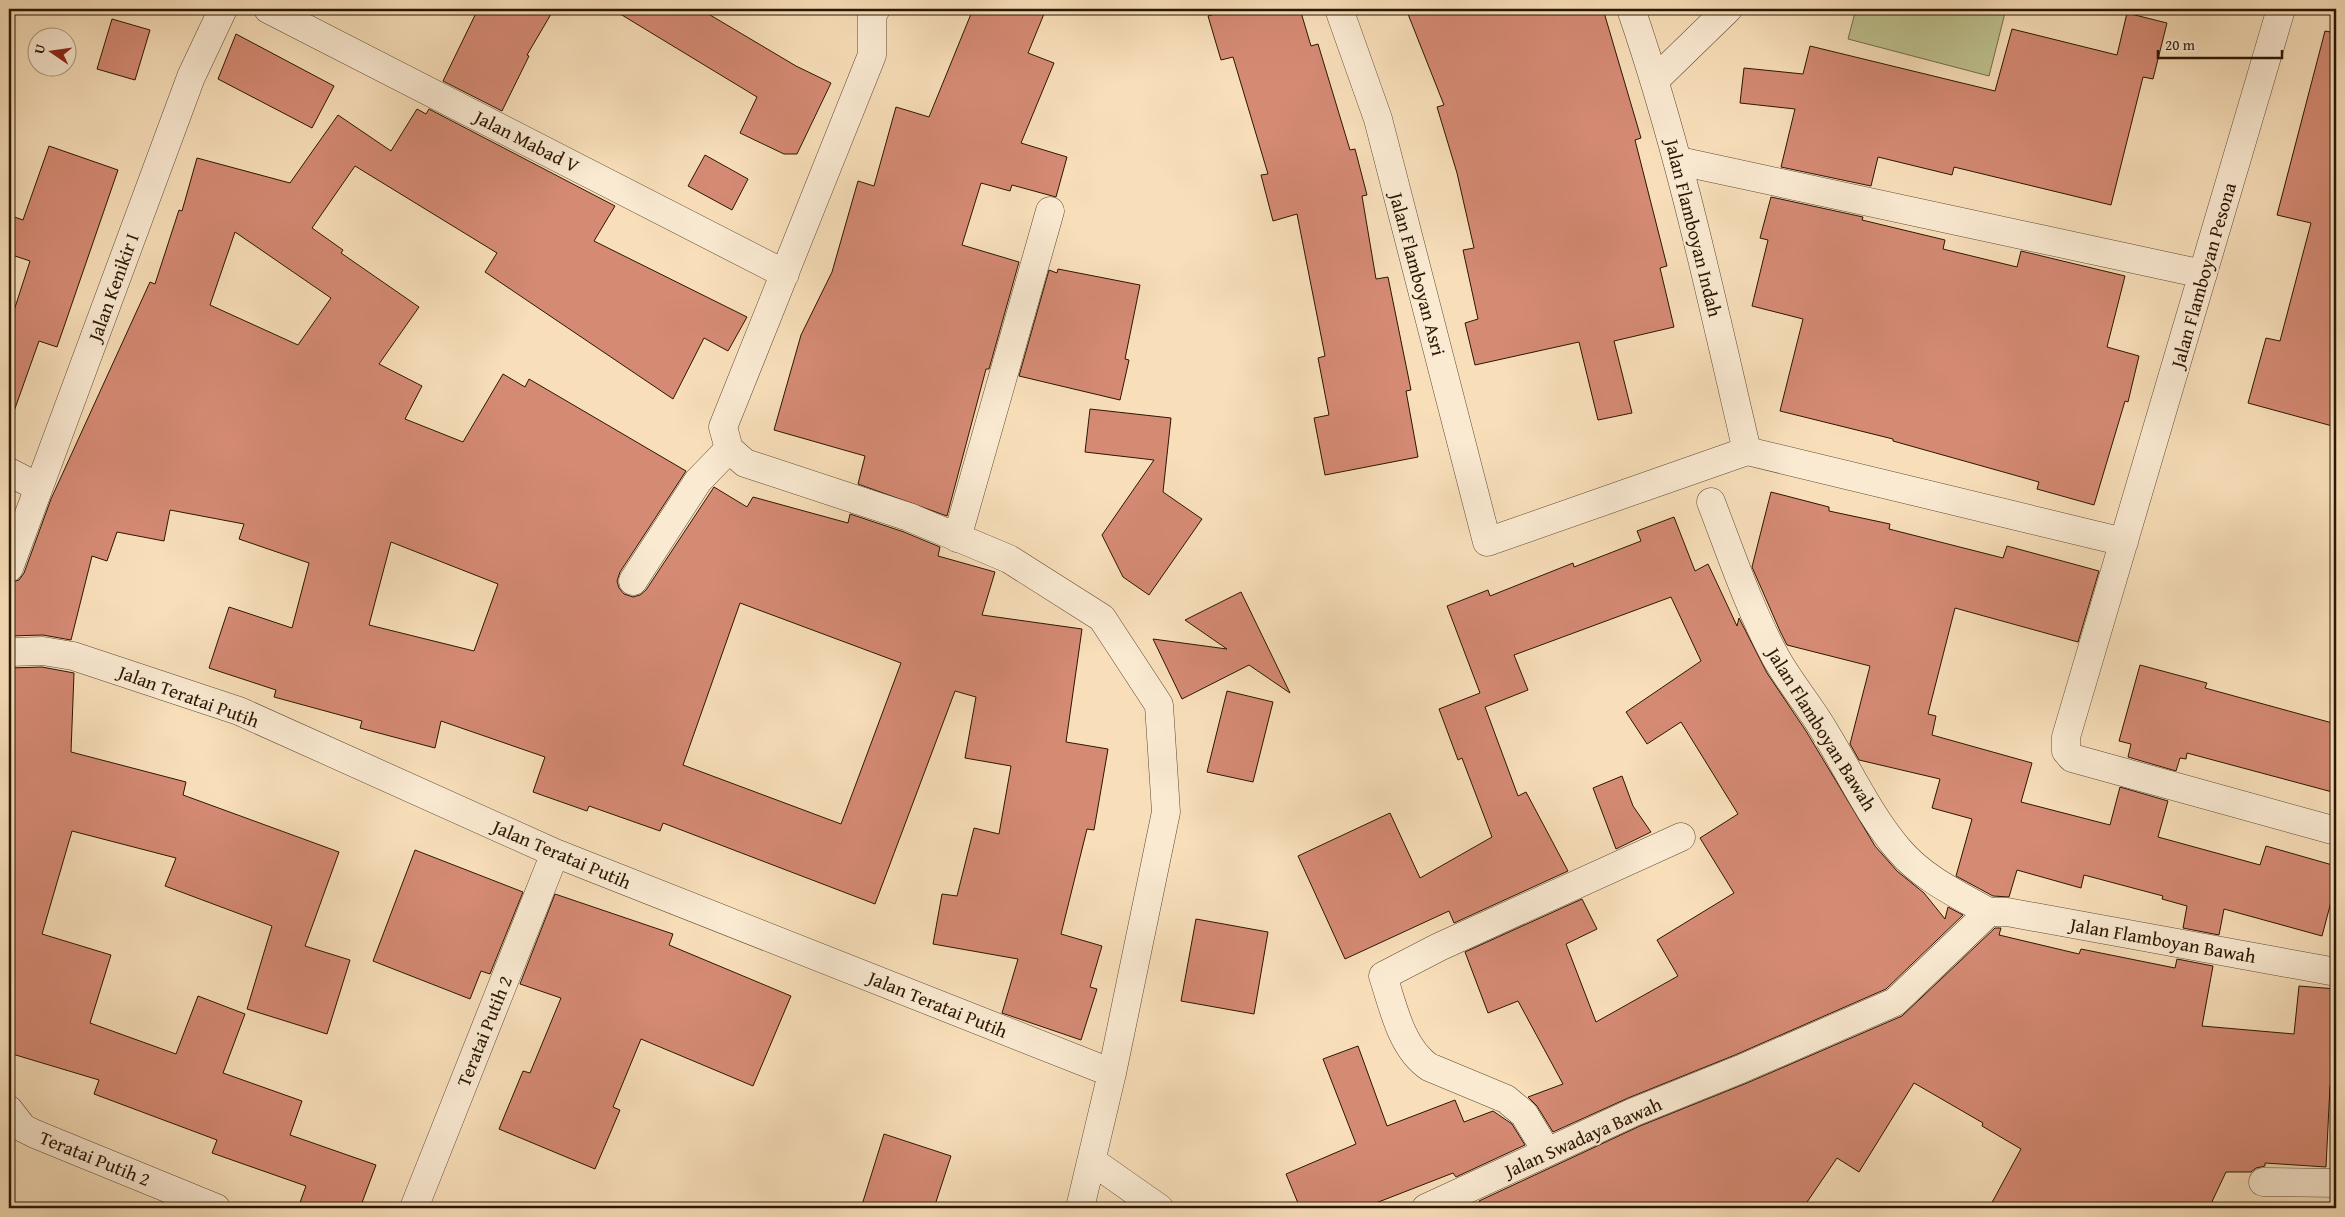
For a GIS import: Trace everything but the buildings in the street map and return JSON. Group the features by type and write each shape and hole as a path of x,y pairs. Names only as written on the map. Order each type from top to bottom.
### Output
{"street":[{"name":"Jalan Kenikir I","path":"9,568 191,77 222,9"},
{"name":"Jalan Mabad V","path":"268,9 785,274"},
{"name":"Jalan Flamboyan Asri","path":"1339,9 1378,119 1487,542 1747,451"},
{"name":"Jalan Flamboyan Indah","path":"1631,9 1656,79 1680,161 1747,451"},
{"path":"1656,79 1728,9"},
{"name":"Jalan Flamboyan Pesona","path":"2280,9 2066,737 2066,751 2072,758 2336,831"},
{"path":"871,11 872,55 723,427 729,449 745,463 909,517 1009,559 1102,618 1159,705 1166,812 1112,1073 1080,1208"},
{"path":"1680,161 2203,274"},
{"path":"957,538 1050,211"},
{"path":"633,581 698,480 729,449"},
{"path":"1747,451 2124,542"},
{"path":"9,472 38,487"},
{"name":"Jalan Flamboyan Bawah","path":"1711,502 1748,597 1775,657 1825,731 1862,796 1900,850 1930,879 1989,912 2006,912 2336,972"},
{"name":"Jalan Teratai Putih","path":"9,652 43,651 73,656 239,711 555,853 1112,1073"},
{"path":"1547,1152 1524,1114 1506,1099 1429,1067 1418,1059 1398,1022 1383,976 1439,947 1681,837"},
{"name":"Teratai Putih 2","path":"414,1208 555,853"},
{"name":"Jalan Swadaya Bawah","path":"1426,1208 1634,1112 1741,1069 1895,1002 1989,912"},
{"name":"Teratai Putih 2","path":"9,1110 23,1128 35,1134 216,1208"},
{"path":"1092,1161 1159,1208"},
{"path":"2263,1182 2336,1184"}],"green space":[{"path":"1856,9 2006,9 1989,76 1848,39"}]}
